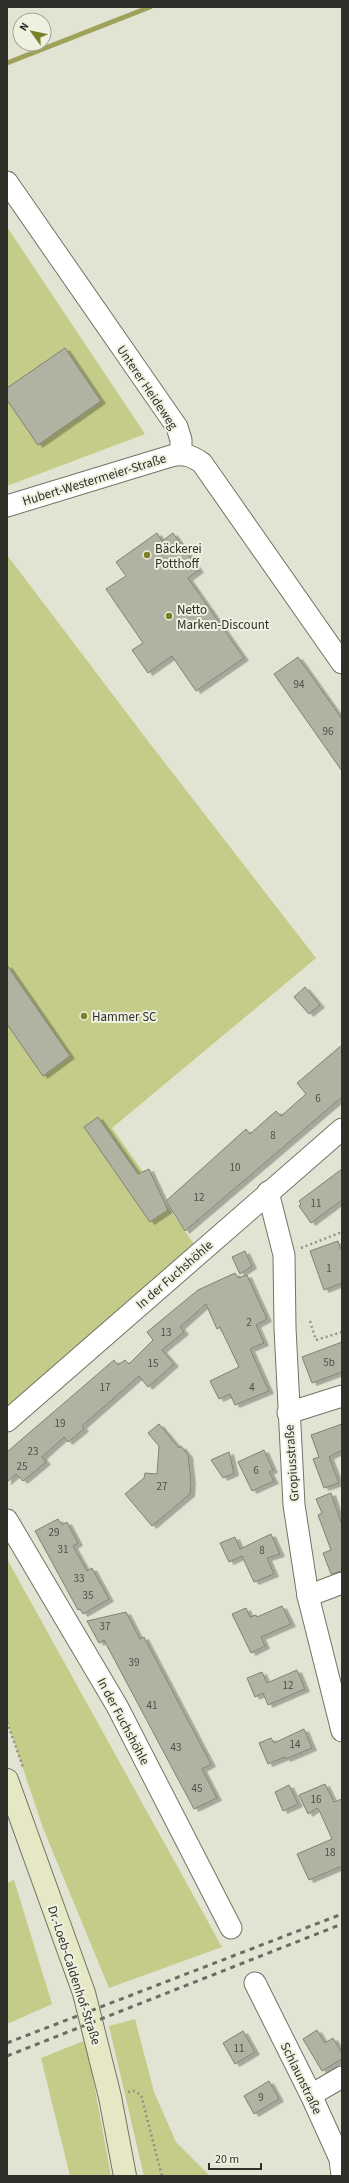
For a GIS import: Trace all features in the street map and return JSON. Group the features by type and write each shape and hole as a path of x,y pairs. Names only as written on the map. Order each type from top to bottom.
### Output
{"main road":[{"name":"Dr.-Loeb-Caldenhof-Straße","path":"7,1780 84,1993 108,2090 125,2176"}],"street":[{"name":"Unterer Heideweg","path":"7,182 177,427 181,440 181,454"},
{"name":"Hubert-Westermeier-Straße","path":"7,506 181,454"},
{"path":"181,454 192,456 202,463 342,663"},
{"name":"In der Fuchshöhle","path":"7,1421 342,1129"},
{"name":"Gropiusstraße","path":"268,1192 284,1255 288,1413 294,1505 308,1596 342,1731"},
{"path":"288,1413 342,1396"},
{"name":"In der Fuchshöhle","path":"7,1520 117,1706 231,1928"},
{"path":"308,1596 342,1583"},
{"name":"Schlaunstraße","path":"255,1983 311,2095 340,2159 342,2176"},
{"path":"311,2095 342,2077"}],"path":[{"path":"284,1255 342,1232"},
{"path":"310,1321 316,1340 342,1332"},
{"path":"124,2093 134,2091 140,2095 162,2176"}],"green space":[{"path":"7,227 145,434 7,486"},
{"name":"Hammer SC","path":"7,555 151,745 316,958 112,1128 194,1244 7,1407"},
{"path":"7,1559 222,1947 109,1988 43,1828 7,1721"},
{"path":"14,1880 52,2004 7,2024 7,1883"},
{"path":"135,2019 154,2092 176,2142 210,2176 144,2176 109,2026"},
{"path":"86,2040 111,2176 70,2176 41,2058"}],"building":[{"path":"65,348 101,401 38,445 7,400 7,388"},
{"name":"Netto Marken-Discount","path":"157,533 162,541 173,533 199,570 188,578 244,658 196,691 172,656 148,673 132,650 143,643 106,589 126,576 116,562"},
{"path":"298,657 342,719 342,771 274,674"},
{"path":"7,965 70,1056 43,1076 7,1024"},
{"path":"305,987 320,1005 309,1014 294,997"},
{"path":"342,1045 342,1097 185,1231 166,1201 246,1129 250,1134 276,1111 281,1116 306,1094 297,1083"},
{"path":"98,1117 138,1174 149,1169 168,1210 150,1222 84,1127"},
{"path":"342,1169 342,1200 311,1223 299,1206 301,1204 299,1201"},
{"path":"338,1241 342,1252 342,1283 324,1290 310,1251"},
{"path":"245,1251 252,1266 240,1274 232,1257"},
{"path":"235,1273 238,1278 247,1275 267,1319 256,1325 264,1343 250,1349 269,1391 235,1405 230,1394 219,1399 210,1381 239,1367 220,1327 217,1329 206,1304 180,1327 184,1332 162,1350 174,1364 148,1387 139,1376 82,1426 84,1429 68,1442 64,1437 42,1457 46,1462 23,1481 16,1474 7,1482 7,1452 114,1360 118,1365 125,1360 129,1364 153,1340 147,1332 198,1290"},
{"path":"342,1342 342,1372 312,1383 302,1357"},
{"path":"159,1424 179,1448 181,1446 188,1455 191,1481 190,1494 152,1526 125,1494 144,1478 145,1473 157,1474 159,1446 148,1433"},
{"path":"342,1424 342,1450 329,1457 339,1483 324,1488 313,1459 319,1457 311,1435"},
{"path":"264,1450 273,1470 269,1472 274,1481 252,1491 238,1462"},
{"path":"229,1452 234,1473 223,1478 211,1460"},
{"path":"331,1493 342,1525 342,1571 331,1574 323,1553 331,1550 318,1515 322,1513 316,1499"},
{"path":"58,1519 62,1525 67,1522 78,1543 73,1546 87,1571 92,1568 109,1599 83,1614 80,1609 78,1610 35,1531"},
{"path":"271,1534 280,1554 267,1558 274,1574 254,1582 242,1556 229,1562 220,1543 235,1537 240,1549"},
{"path":"282,1606 291,1624 261,1637 265,1646 251,1653 232,1614 246,1608 250,1617 256,1615 257,1617"},
{"path":"126,1612 140,1639 144,1637 211,1764 202,1769 217,1798 194,1809 104,1640 99,1643 87,1621"},
{"path":"297,1670 305,1689 268,1705 263,1693 255,1697 247,1678 262,1672 267,1683"},
{"path":"304,1729 312,1748 286,1759 285,1757 268,1764 259,1743 271,1738 274,1743"},
{"path":"325,1784 334,1802 342,1799 342,1866 309,1880 297,1854 332,1839 319,1810 317,1808 308,1814 299,1795"},
{"path":"289,1785 298,1804 283,1811 275,1792"},
{"path":"317,2030 325,2043 333,2038 342,2053 342,2059 322,2071 303,2039"},
{"path":"243,2031 255,2052 235,2064 223,2043"},
{"path":"269,2081 279,2099 254,2114 244,2096"}],"waterway":[{"path":"7,63 150,7"}],"railway":[{"path":"7,2043 342,1914"},
{"path":"7,2056 342,1924"}],"place":[{"name":"Bäckerei Potthoff","path":"147,555"},
{"name":"Netto Marken-Discount","path":"169,616"},
{"name":"Hammer SC","path":"84,1016"}]}
